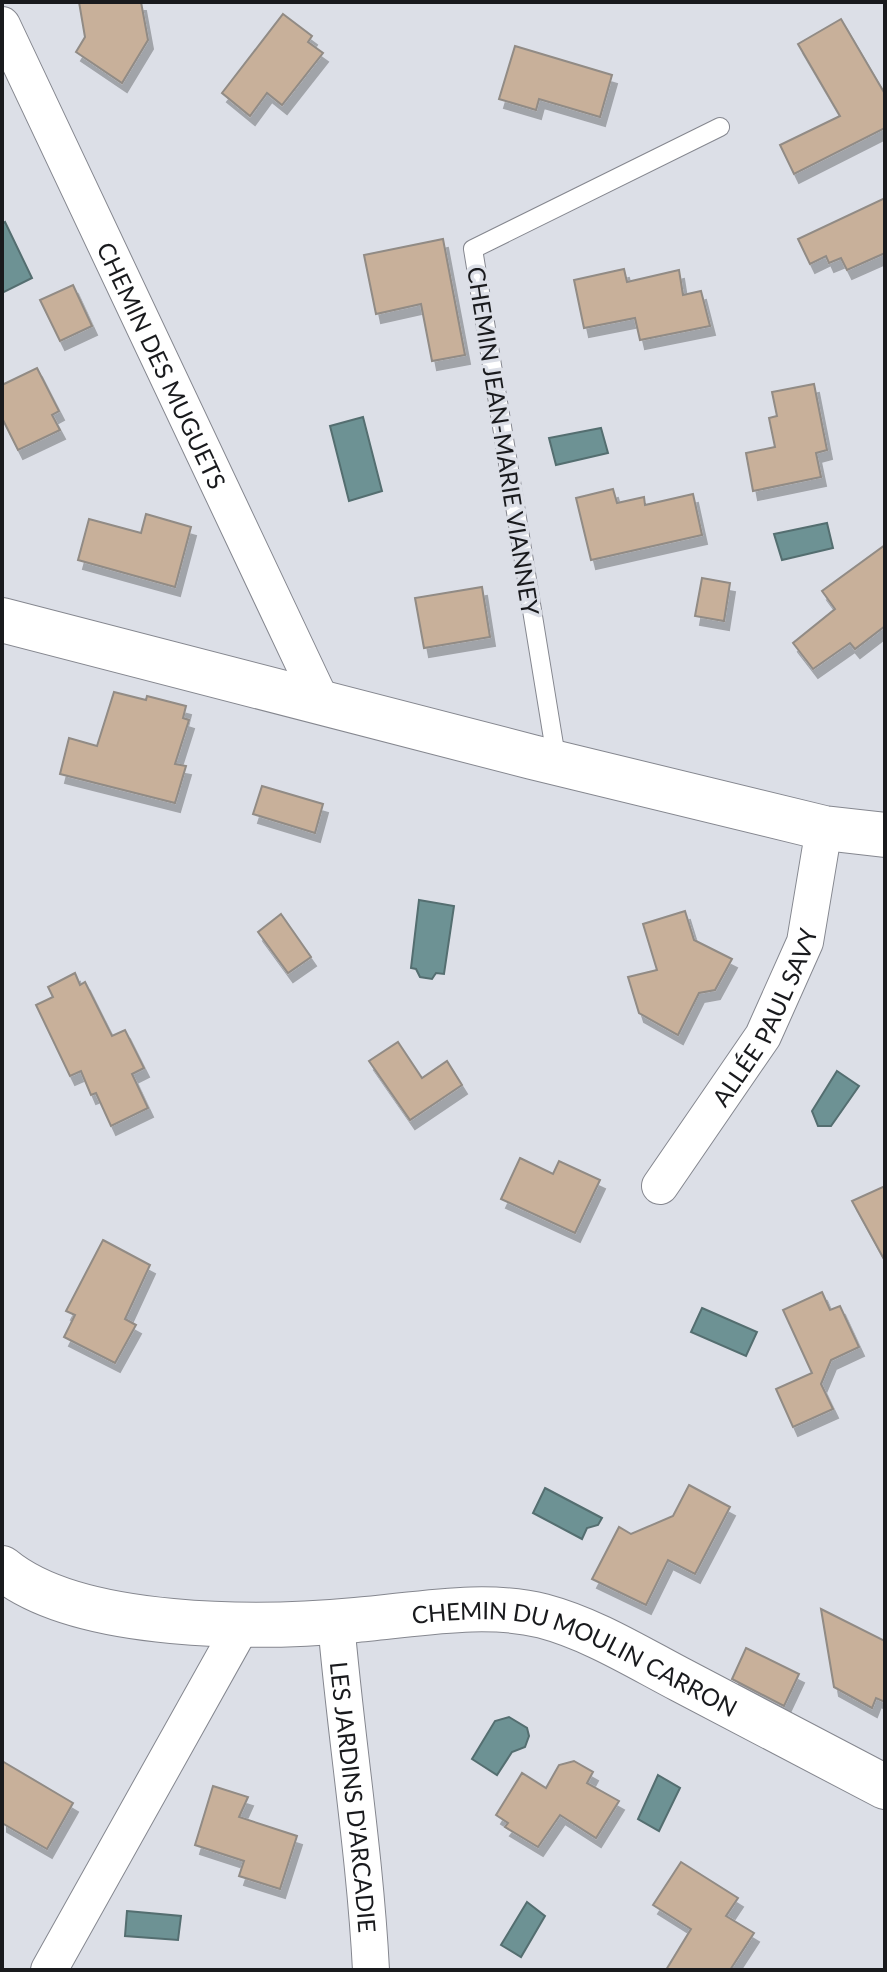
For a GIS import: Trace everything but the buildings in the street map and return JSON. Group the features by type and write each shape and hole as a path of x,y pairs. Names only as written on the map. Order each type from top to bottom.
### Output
{"street":[{"name":"CHEMIN DES MUGUETS","path":"2,25 322,703"},
{"path":"2,620 557,763 824,828 885,835"},
{"name":"ALLÉE PAUL SAVY","path":"660,1186 763,1036 805,942 824,828"},
{"name":"CHEMIN DU MOULIN CARRON","path":"2,1568 45,1594 90,1608 149,1618 242,1625 336,1622 491,1610 542,1616 598,1637 885,1787"},
{"name":"LES JARDINS D'ARCADIE","path":"336,1622 368,1916 371,1970"},
{"path":"49,1970 242,1625"}],"lane":[{"name":"CHEMIN JEAN-MARIE VIANNEY","path":"557,763 473,249 720,127"}],"shaded area":[{"path":"5,222 32,278 2,293 2,224"},
{"path":"363,417 382,491 349,501 330,426"},
{"path":"601,428 608,453 556,465 549,438"},
{"path":"827,523 833,548 782,560 774,534"},
{"path":"419,900 454,906 444,974 436,973 432,979 420,977 416,969 411,968"},
{"path":"837,1071 859,1086 831,1126 818,1126 812,1111"},
{"path":"702,1308 757,1332 746,1356 691,1332"},
{"path":"545,1488 602,1518 598,1525 587,1528 582,1539 533,1513"},
{"path":"509,1717 527,1728 529,1736 525,1747 512,1752 497,1775 472,1759 495,1721"},
{"path":"658,1775 680,1788 659,1831 638,1819"},
{"path":"527,1902 545,1916 521,1957 501,1945"},
{"path":"127,1911 181,1916 178,1940 125,1936"}]}
